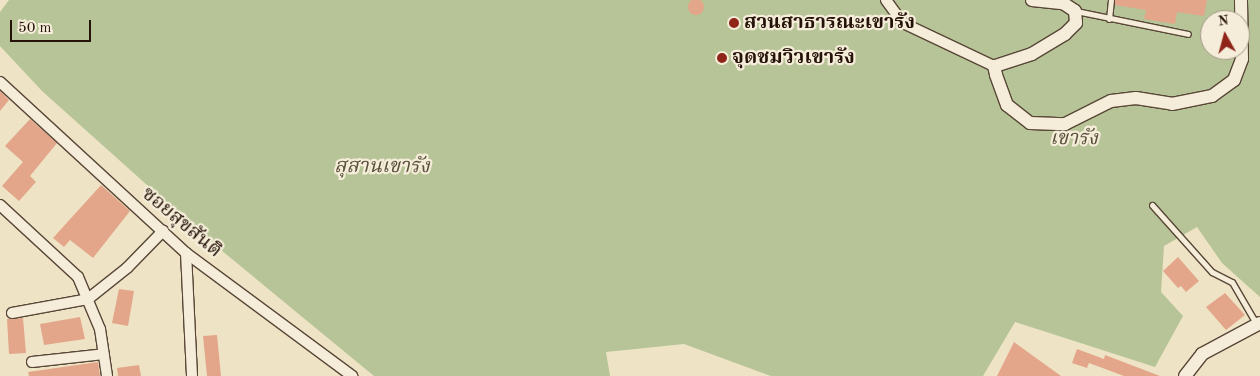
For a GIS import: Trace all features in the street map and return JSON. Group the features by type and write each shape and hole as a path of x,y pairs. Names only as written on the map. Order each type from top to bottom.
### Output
{"street":[{"path":"886,0 903,23 994,66 1032,54 1065,34 1076,23 1075,11 1063,3 1032,0"},
{"path":"994,66 1007,105 1030,123 1065,124 1111,101 1136,98 1172,104 1212,96 1234,80 1242,59 1241,0"},
{"name":"ซอยสุขสันติ","path":"0,82 186,253 352,376"},
{"path":"0,205 78,277 100,329 107,376"},
{"path":"12,313 88,299 128,268 163,231"},
{"path":"186,253 192,376"},
{"path":"1185,376 1202,354 1259,324"},
{"path":"32,362 104,354"}],"lane":[{"path":"1109,19 1111,0"},
{"path":"1075,11 1188,34"},
{"path":"1152,205 1212,272 1232,282 1259,324"}],"green space":[{"path":"9,0 1260,0 1260,297 1222,263 1197,227 1164,246 1161,292 1183,316 1155,367 1015,322 983,376 771,376 684,344 606,352 610,376 374,376 204,236 42,91 0,46 0,12"}],"building":[{"path":"696,-1 702,1 704,7 702,13 696,15 690,13 688,7 690,1"},
{"path":"1115,0 1207,0 1205,10 1200,10 1200,15 1177,12 1175,24 1144,19 1146,10 1115,5"},
{"path":"0,91 9,100 0,111"},
{"path":"30,119 57,143 30,176 36,182 19,201 2,186 23,162 5,146"},
{"path":"101,185 130,211 93,258 70,240 64,247 53,238"},
{"path":"1178,257 1199,281 1186,292 1181,286 1178,288 1163,271"},
{"path":"119,289 134,291 128,326 112,323"},
{"path":"1225,293 1245,315 1226,330 1206,307"},
{"path":"80,317 85,339 44,345 40,324"},
{"path":"23,318 26,353 9,354 7,319"},
{"path":"217,335 221,376 207,376 203,336"},
{"path":"1014,342 1061,376 997,376"},
{"path":"1077,349 1104,359 1105,355 1160,376 1124,376 1089,363 1087,368 1072,363"},
{"path":"98,362 100,376 29,376 28,372"},
{"path":"139,365 141,376 118,376 117,368"}],"place":[{"name":"สวนสาธารณะเขารัง","path":"734,23"},
{"name":"จุดชมวิวเขารัง","path":"722,58"}],"park label":[{"name":"เขารัง","path":"1074,139"},
{"name":"สุสานเขารัง","path":"382,167"}]}
